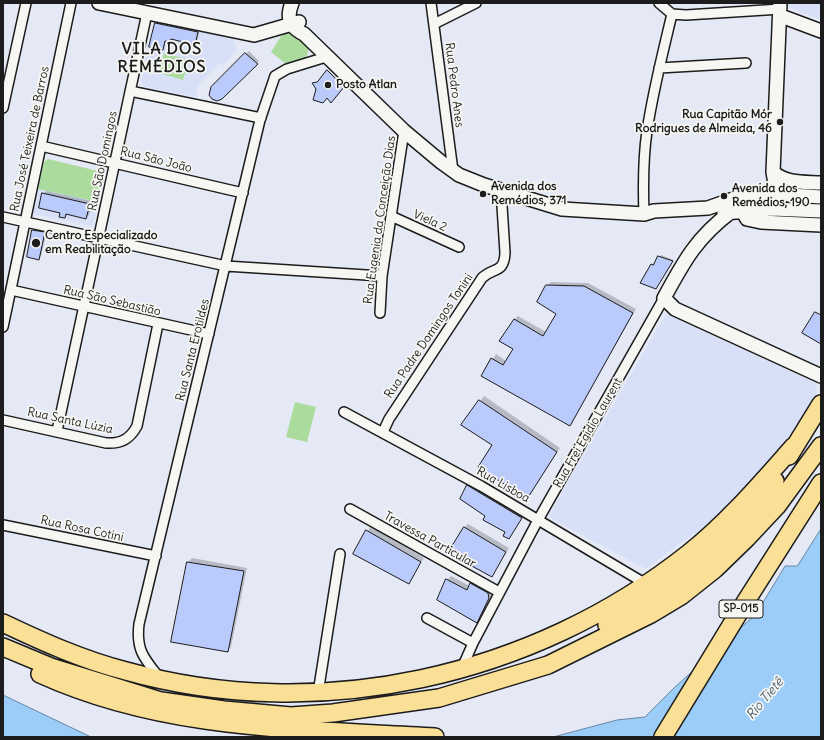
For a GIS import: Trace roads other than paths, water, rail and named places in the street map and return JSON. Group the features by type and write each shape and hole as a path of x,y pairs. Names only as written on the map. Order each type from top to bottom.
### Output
{"highway":[{"path":"507,677 609,624 641,605 705,557 737,529 756,508 781,472 794,446 821,404"},
{"path":"3,623 49,645 128,672 210,688 270,693 318,693 396,684 461,669 503,657 582,622 646,584 689,553 722,524 794,446"},
{"path":"3,647 51,667 161,701 224,710 291,716 333,713 432,699 548,665 651,614 681,596 715,569 772,511 821,446"},
{"name":"SP-015","path":"663,737 821,482"},
{"path":"3,653 17,663 42,674 126,705 174,716 237,726 435,737"}],"street":[{"path":"3,108 26,3"},
{"name":"Rua José Teixeira de Barros","path":"3,326 71,3"},
{"path":"99,3 122,5 147,13 254,35 295,17 326,57 404,132 453,171 484,185 562,209 644,214 654,218 708,216 737,211 821,211"},
{"name":"Rua Pedro Anes","path":"431,3 453,171"},
{"path":"434,24 476,3"},
{"path":"659,3 672,14 686,15 781,9 821,31"},
{"path":"781,9 773,172 775,184 784,194"},
{"name":"Rua São Domingos","path":"57,432 147,13"},
{"path":"644,214 643,174 647,132 659,68 672,14"},
{"name":"Rua Santa Erotildes","path":"160,679 144,658 139,648 138,637 261,118 275,76 287,69 326,57"},
{"path":"659,68 746,63"},
{"path":"130,91 261,118"},
{"name":"Rua Eugenia da Conceição Dias","path":"380,313 382,276 404,132"},
{"name":"Rua São João","path":"41,146 243,193"},
{"path":"773,172 779,178 791,182 821,183"},
{"name":"Rua Padre Domingos Tonini","path":"383,432 389,419 482,278 489,273 500,269 504,264 505,253 501,190"},
{"path":"644,214 654,211 708,208 750,195 784,194 821,197"},
{"path":"737,211 747,219 761,222 821,225"},
{"name":"Rua Frei Egidio Laurent","path":"461,669 499,592 538,520 693,248 712,227 737,211"},
{"name":"Viela 2","path":"391,216 459,247"},
{"path":"3,217 226,266 382,276"},
{"name":"Rua São Sebastião","path":"11,290 158,324 209,334"},
{"path":"664,298 676,309 821,376"},
{"name":"Rua Santa Lúzia","path":"3,420 106,443 124,441 130,436 137,426 158,324"},
{"name":"Rua Lisboa","path":"344,412 481,486 646,584"},
{"name":"Travessa Particular","path":"350,509 499,592"},
{"name":"Rua Rosa Cotini","path":"3,525 156,556"},
{"path":"318,693 340,554"},
{"path":"427,618 473,643"}],"water":[{"name":"Rio Tietê","path":"821,529 821,737 553,737 617,720 645,717 675,687 756,614 785,566 797,566"},
{"path":"3,695 91,737 3,737"}],"place":[{"name":"Posto Atlan","path":"328,85"},
{"name":"Rua Capitão Mór Rodrigues de Almeida, 46","path":"780,122"},
{"name":"Avenida dos Remédios, 371","path":"483,194"},
{"name":"Avenida dos Remédios, 190","path":"724,196"},
{"name":"Centro Especializado em Reabilitação","path":"36,243"}],"district":[{"name":"VILA DOS REMÉDIOS","path":"162,58"}]}
